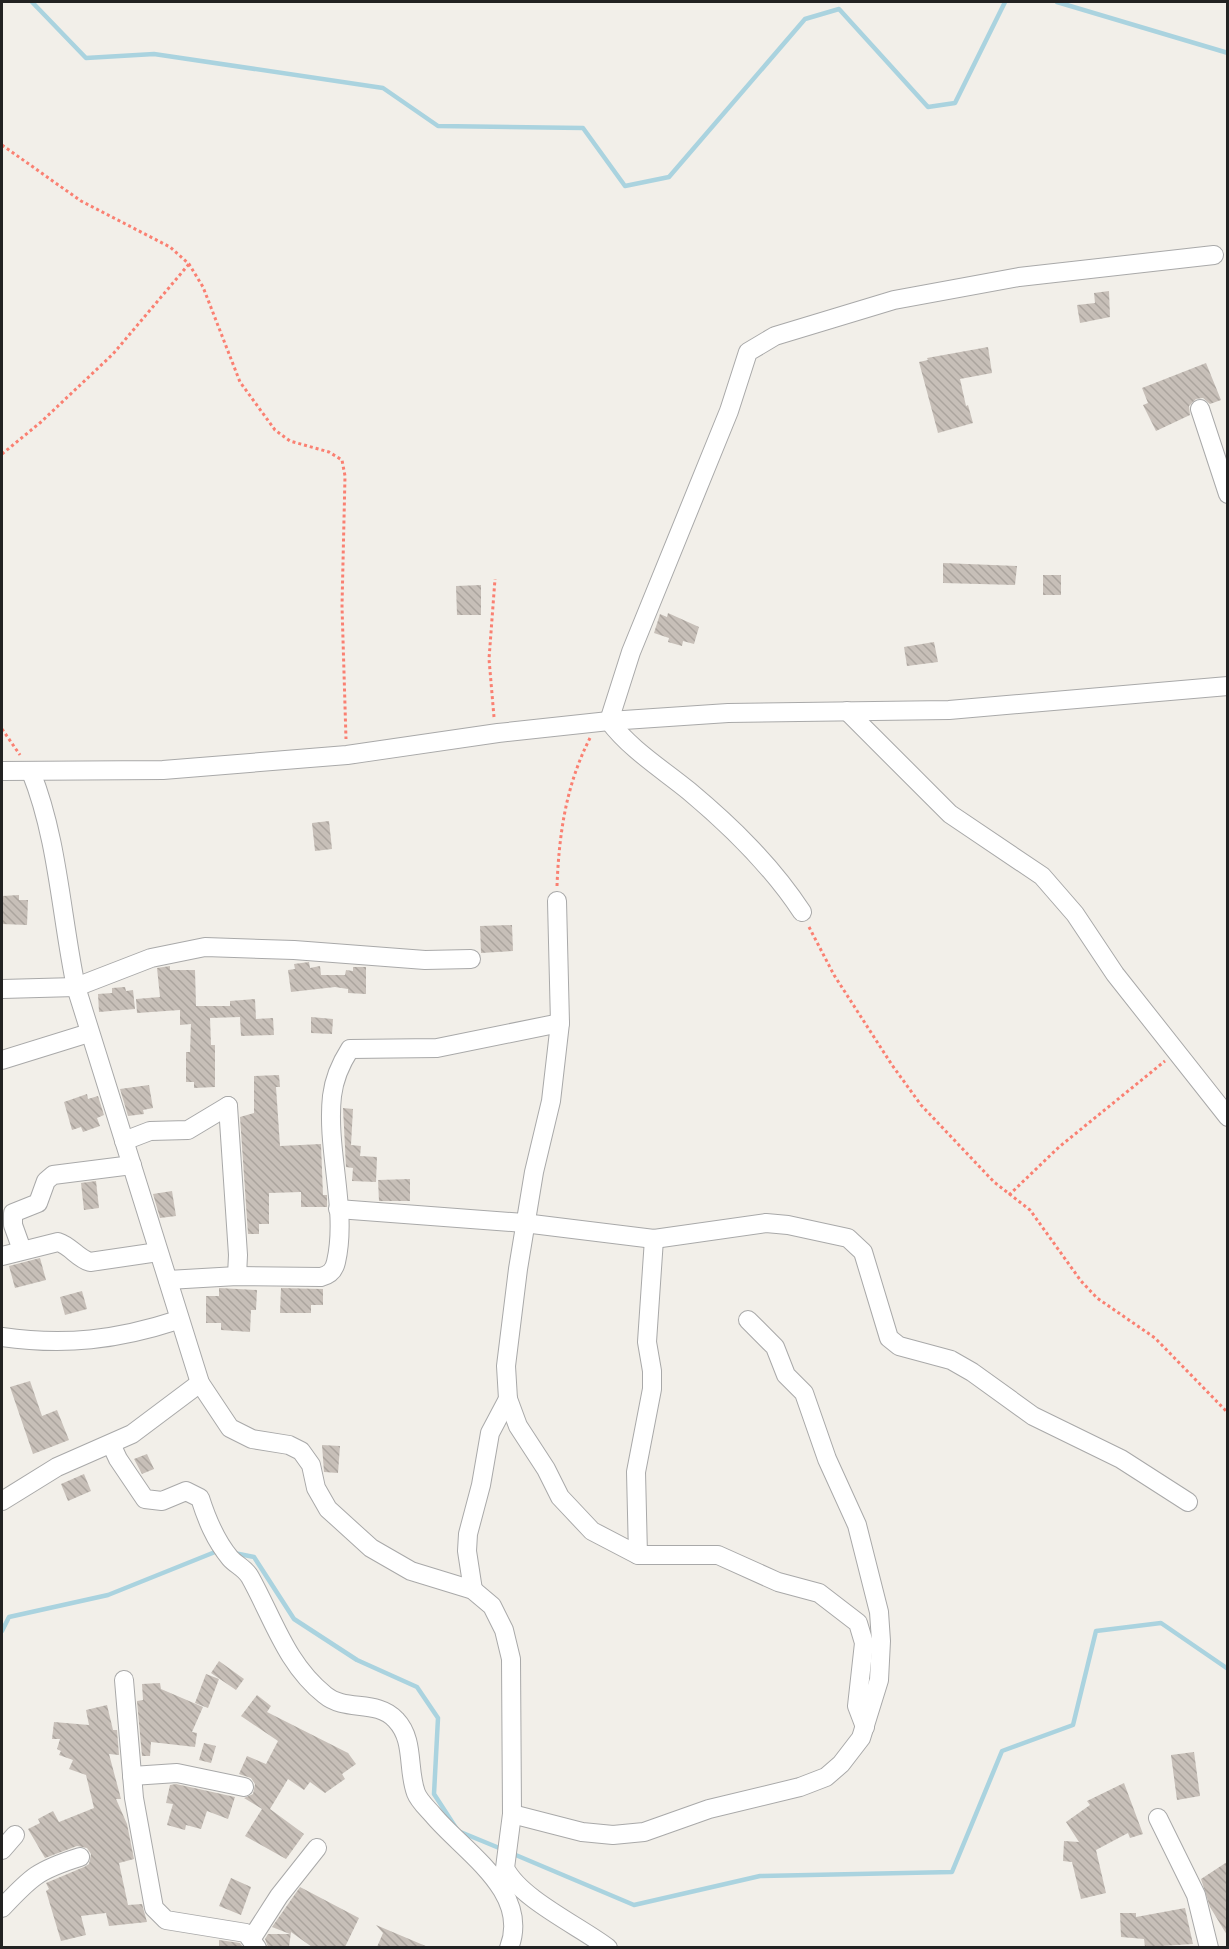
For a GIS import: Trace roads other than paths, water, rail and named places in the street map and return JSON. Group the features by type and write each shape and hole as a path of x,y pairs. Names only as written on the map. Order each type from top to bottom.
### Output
{"street":[{"path":"604,722 729,411 748,352 759,343 775,336 905,297 1019,277 1214,255"},
{"path":"1200,409 1227,494"},
{"path":"2,771 163,770 347,755 498,733 604,722 728,713 949,710 1227,686"},
{"path":"847,711 950,814 1042,876 1075,914 1115,974 1227,1118"},
{"path":"604,722 713,811 752,847 782,882 802,912"},
{"path":"31,772 48,826 64,932 76,987 168,1280 178,1320 200,1383 230,1428 252,1439 289,1445 301,1451 311,1465 316,1488 328,1509 370,1548 411,1571 473,1590 492,1606 504,1630 512,1659 512,1814 505,1862 508,1874 540,1903 608,1947"},
{"path":"557,901 560,1023 551,1101 524,1223 506,1366 508,1399 528,1444 546,1469 560,1497 574,1515 592,1531 638,1555 718,1555 778,1582 819,1593 832,1600 858,1623 862,1633 863,1661 857,1706 865,1727"},
{"path":"2,989 76,987 151,958 205,947 294,950 425,960 471,959"},
{"path":"168,1280 237,1276 328,1275 336,1262 338,1209 331,1140 332,1098 337,1075 350,1049 437,1048 560,1023"},
{"path":"2,1060 89,1033"},
{"path":"124,1141 150,1131 188,1130 228,1106 238,1255 237,1276"},
{"path":"22,1250 13,1225 13,1213 38,1203 48,1178 53,1175 132,1165"},
{"path":"338,1209 524,1223 621,1237 654,1239 766,1223 788,1225 848,1238 863,1252 889,1338 899,1346 951,1360 972,1371 1033,1416 1121,1459 1188,1502"},
{"path":"638,1555 636,1472 652,1389 647,1342 654,1239"},
{"path":"2,1256 58,1242 66,1245 80,1258 90,1262 158,1252"},
{"path":"2,1337 48,1341 94,1340 120,1337 178,1320"},
{"path":"512,1814 582,1832 613,1835 644,1832 709,1809 800,1786 826,1776 857,1746 879,1680 881,1641 879,1612 857,1525 827,1460 804,1393 786,1375 776,1347 748,1320"},
{"path":"2,1501 57,1467 111,1444 151,1422 200,1383"},
{"path":"473,1590 467,1551 468,1534 481,1485 490,1433 508,1399"},
{"path":"111,1444 118,1459 145,1499 162,1501 186,1491 200,1498 207,1521 220,1546 232,1561 249,1574 282,1642 314,1685 327,1697 382,1710 395,1718 404,1729 410,1746 416,1794 446,1831 483,1865 502,1888 514,1913 514,1929 508,1947"},
{"path":"123,1680 134,1798 154,1908 166,1920 246,1933 254,1943 279,1896 317,1848"},
{"path":"132,1776 177,1773 244,1787"},
{"path":"1158,1818 1196,1895 1209,1947"},
{"path":"2,1850 15,1835"},
{"path":"2,1908 30,1878 46,1867 80,1857"}],"waterway":[{"path":"32,2 86,58 154,54 383,88 438,126 583,128 625,186 669,177 805,19 839,9 928,107 955,103 1005,2"},
{"path":"1057,2 1228,53"},
{"path":"2,1631 9,1617 108,1595 220,1550"},
{"path":"234,1553 254,1557 294,1619 357,1660 417,1687 438,1718 434,1794 458,1831 504,1850"},
{"path":"511,1853 634,1905 760,1876 952,1872 1002,1751 1073,1725 1096,1631 1161,1623 1228,1669"}]}
